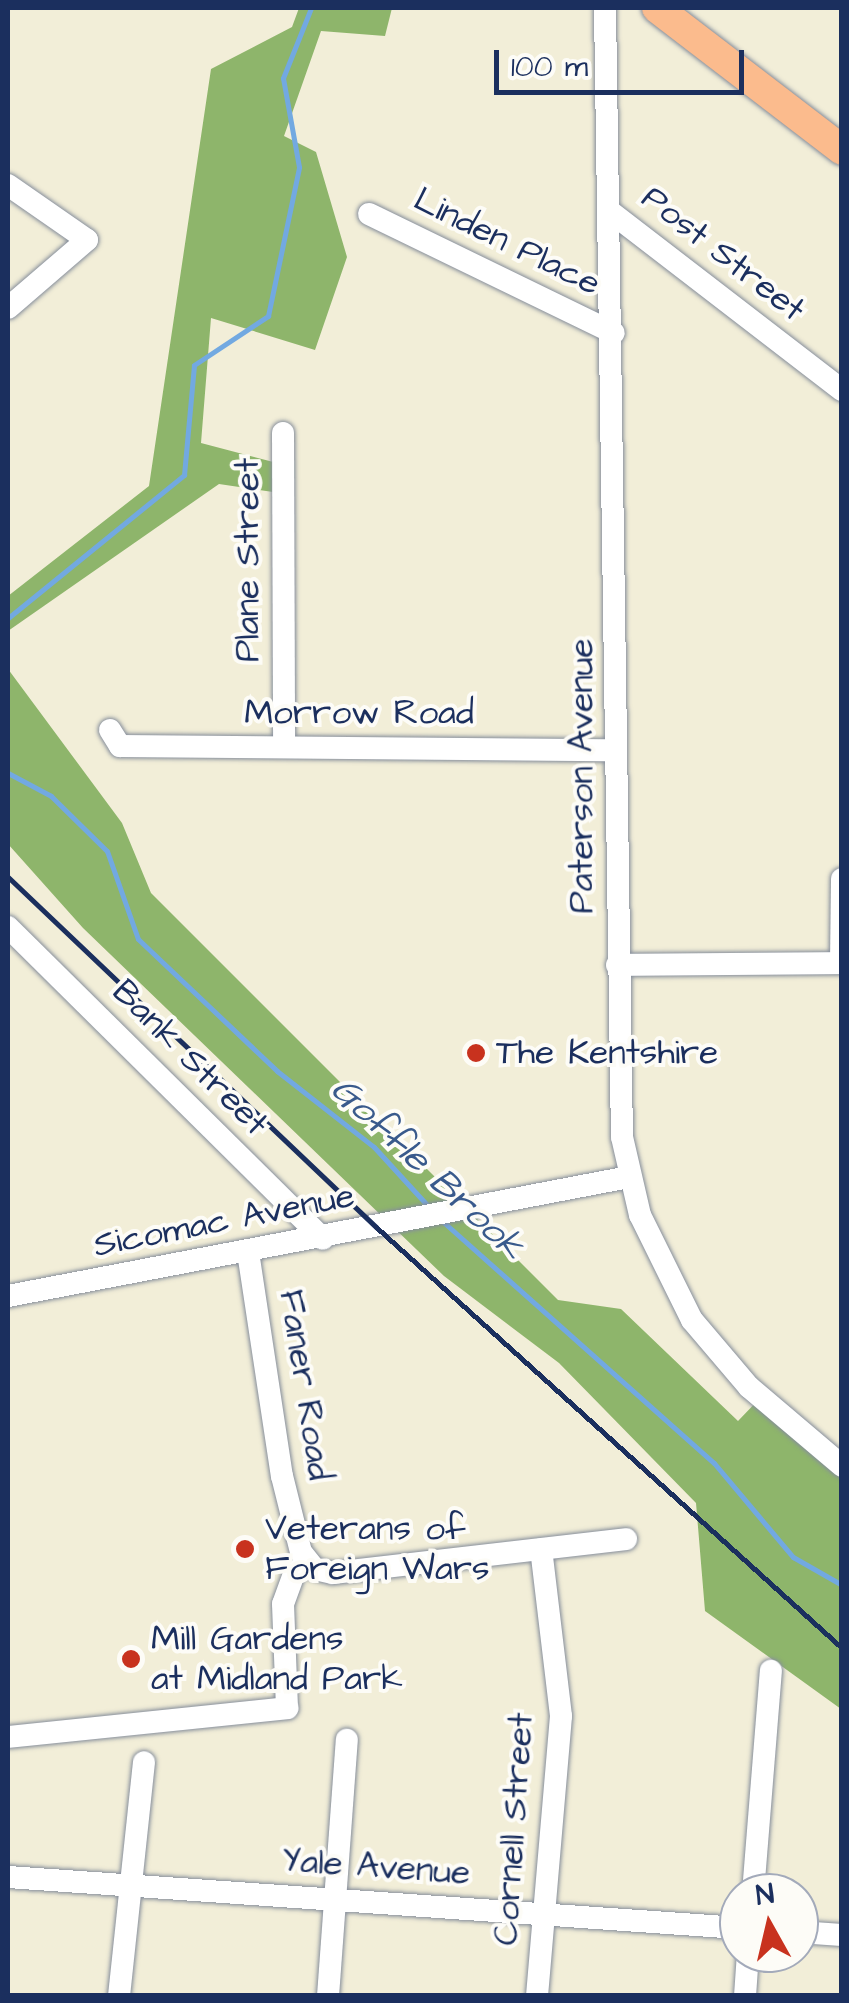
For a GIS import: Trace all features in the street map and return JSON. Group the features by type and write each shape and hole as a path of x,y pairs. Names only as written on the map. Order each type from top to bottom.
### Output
{"main road":[{"path":"671,12 842,150"}],"street":[{"name":"Paterson Avenue","path":"605,8 614,333 618,1100 629,1177 656,1256 692,1320 749,1387 842,1466"},
{"path":"8,185 87,240 8,308"},
{"name":"Post Street","path":"608,210 842,390"},
{"name":"Linden Place","path":"369,214 614,333"},
{"name":"Plane Street","path":"283,432 284,748"},
{"name":"Morrow Road","path":"110,730 120,746 616,750"},
{"path":"618,965 841,963 842,879"},
{"name":"Bank Street","path":"8,926 323,1239"},
{"name":"Sicomac Avenue","path":"8,1296 323,1239 629,1177"},
{"name":"Faner Road","path":"248,1252 282,1476 308,1563"},
{"path":"8,1737 287,1708 283,1604 294,1573 308,1563 333,1572 626,1539"},
{"name":"Cornell Street","path":"537,1996 561,1716 541,1549"},
{"path":"755,1873 771,1670"},
{"path":"328,1996 347,1740"},
{"path":"119,1996 144,1762"},
{"name":"Yale Avenue","path":"8,1877 719,1927"}],"green space":[{"path":"299,8 392,8 385,36 321,31 284,136 316,152 347,257 315,350 211,318 201,443 281,464 280,493 219,484 8,631 8,596 149,486 211,69 292,27"},
{"path":"8,669 122,823 151,893 558,1300 621,1309 738,1421 763,1395 841,1466 841,1709 705,1611 696,1503 559,1363 444,1276 83,928 8,844"}],"waterway":[{"name":"Goffle Brook","path":"8,618 184,475 194,365 268,316 299,167 283,78 311,8"},
{"name":"Goffle Brook","path":"8,773 51,796 107,851 138,939 277,1071 374,1147 429,1207"},
{"name":"Goffle Brook","path":"440,1219 714,1463 793,1557 842,1585"}],"railway":[{"path":"8,877 376,1227 842,1648"}],"place":[{"name":"The Kentshire","path":"476,1053"},
{"name":"Veterans of Foreign Wars","path":"245,1549"},
{"name":"Mill Gardens at Midland Park","path":"131,1659"}]}
